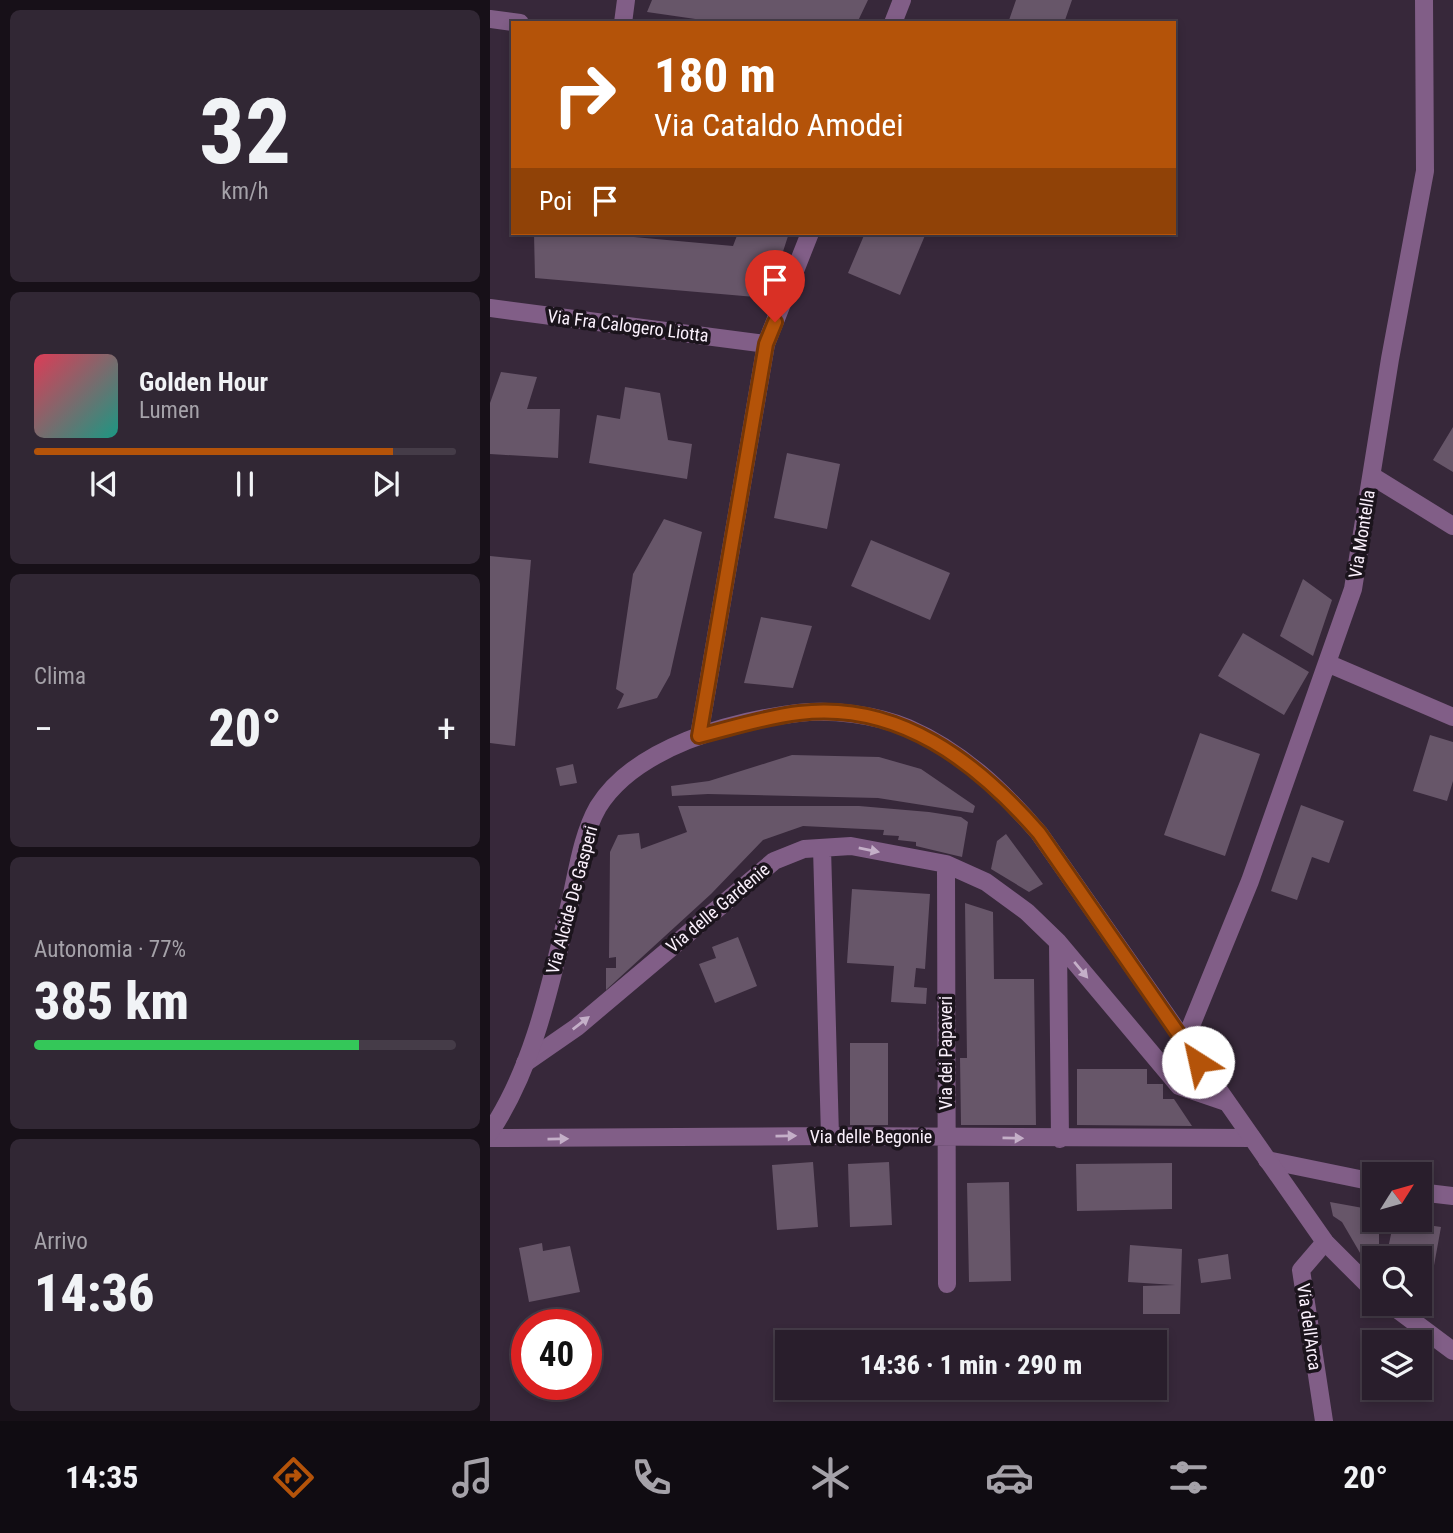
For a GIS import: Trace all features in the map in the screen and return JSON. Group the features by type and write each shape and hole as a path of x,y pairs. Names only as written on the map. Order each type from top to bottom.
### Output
{"street":[{"path":"623,21 626,0"},
{"path":"894,21 902,0"},
{"name":"Via Montella","path":"1184,1043 1250,881 1353,589 1390,359 1425,171 1424,0"},
{"path":"490,19 511,22"},
{"path":"699,736 766,344 809,235"},
{"name":"Via Fra Calogero Liotta","path":"490,308 766,344"},
{"path":"1372,476 1453,526"},
{"path":"1327,663 1453,718"},
{"name":"Via Alcide De Gasperi","path":"490,1132 525,1063 544,1006 584,843 598,808 619,781 658,755 699,736 800,713 880,719 934,742 974,768 1010,799 1039,833 1325,1242 1362,1279"},
{"name":"Via delle Gardenie","path":"525,1063 577,1027 774,861 804,849 851,846 946,864 986,882 1027,912 1058,942 1180,1086 1226,1102"},
{"path":"822,848 830,1136"},
{"name":"Via dei Papaveri","path":"946,864 947,1284"},
{"path":"1058,942 1060,1139"},
{"name":"Via delle Begonie","path":"490,1138 1252,1138"},
{"path":"1267,1160 1362,1180"},
{"path":"1432,1194 1453,1196"},
{"name":"Via dell'Arca","path":"1324,1421 1301,1270 1325,1242"},
{"path":"1406,1316 1453,1350"}],"building":[{"path":"652,0 868,0 858,21 709,21 647,12"},
{"path":"1016,0 1072,0 1065,21 1009,21"},
{"path":"534,235 612,235 733,246 737,235 788,235 768,298 535,278"},
{"path":"864,235 925,235 900,295 848,273"},
{"path":"501,372 537,377 527,409 560,409 558,458 490,454 490,403"},
{"path":"625,387 660,393 668,440 692,444 687,479 589,463 597,415 620,419"},
{"path":"1453,427 1453,472 1433,460"},
{"path":"787,453 840,464 827,529 774,518"},
{"path":"664,519 702,532 670,675 657,698 617,709 624,694 616,689 633,574"},
{"path":"871,540 950,573 930,620 851,586"},
{"path":"490,556 531,560 515,746 490,743"},
{"path":"1303,579 1332,600 1313,656 1280,636"},
{"path":"761,617 812,626 793,688 744,683"},
{"path":"1243,633 1309,672 1284,715 1218,676"},
{"path":"1200,733 1260,754 1225,856 1164,835"},
{"path":"1430,735 1453,742 1453,781 1447,801 1413,791"},
{"path":"792,755 879,757 921,769 975,806 973,813 878,798 708,794 672,796 671,786 709,781"},
{"path":"573,764 577,783 560,786 556,768"},
{"path":"1301,805 1344,821 1329,863 1312,857 1297,900 1271,891"},
{"path":"678,806 859,806 929,812 961,817 968,822 962,857 916,846 916,842 898,840 899,836 883,835 884,830 803,826 763,840 711,894 606,990 606,968 616,968 616,957 609,958 610,852 618,835 639,833 641,849 687,832"},
{"path":"1006,834 1043,884 1029,892 991,869 997,841"},
{"path":"852,889 930,894 925,969 916,968 914,987 927,988 926,1004 891,1002 894,966 847,963"},
{"path":"965,903 993,912 994,979 1034,979 1036,1125 961,1125 960,1058 967,1058"},
{"path":"738,937 757,986 715,1003 699,964 716,958 712,947"},
{"path":"850,1043 888,1043 888,1125 850,1125"},
{"path":"1077,1069 1147,1069 1147,1084 1163,1084 1163,1099 1174,1099 1192,1126 1077,1125"},
{"path":"813,1162 818,1227 777,1230 772,1165"},
{"path":"889,1162 892,1225 850,1227 848,1164"},
{"path":"1172,1163 1172,1209 1077,1211 1076,1164"},
{"path":"1009,1182 1011,1281 969,1282 967,1183"},
{"path":"1330,1202 1362,1208 1362,1232 1379,1232 1379,1246 1362,1246 1362,1256 1342,1222 1333,1216"},
{"path":"1432,1226 1441,1227 1432,1276 1432,1246 1389,1246 1391,1232 1432,1232"},
{"path":"542,1243 543,1251 570,1246 580,1292 529,1302 519,1248"},
{"path":"1130,1245 1182,1249 1180,1314 1143,1314 1143,1286 1175,1285 1128,1282"},
{"path":"1228,1254 1231,1279 1201,1283 1198,1259"}],"route":[{"path":"775,322 766,344 699,736 800,713 838,714 880,719 906,728 934,742 974,768 1010,799 1039,833 1198,1062"}]}
